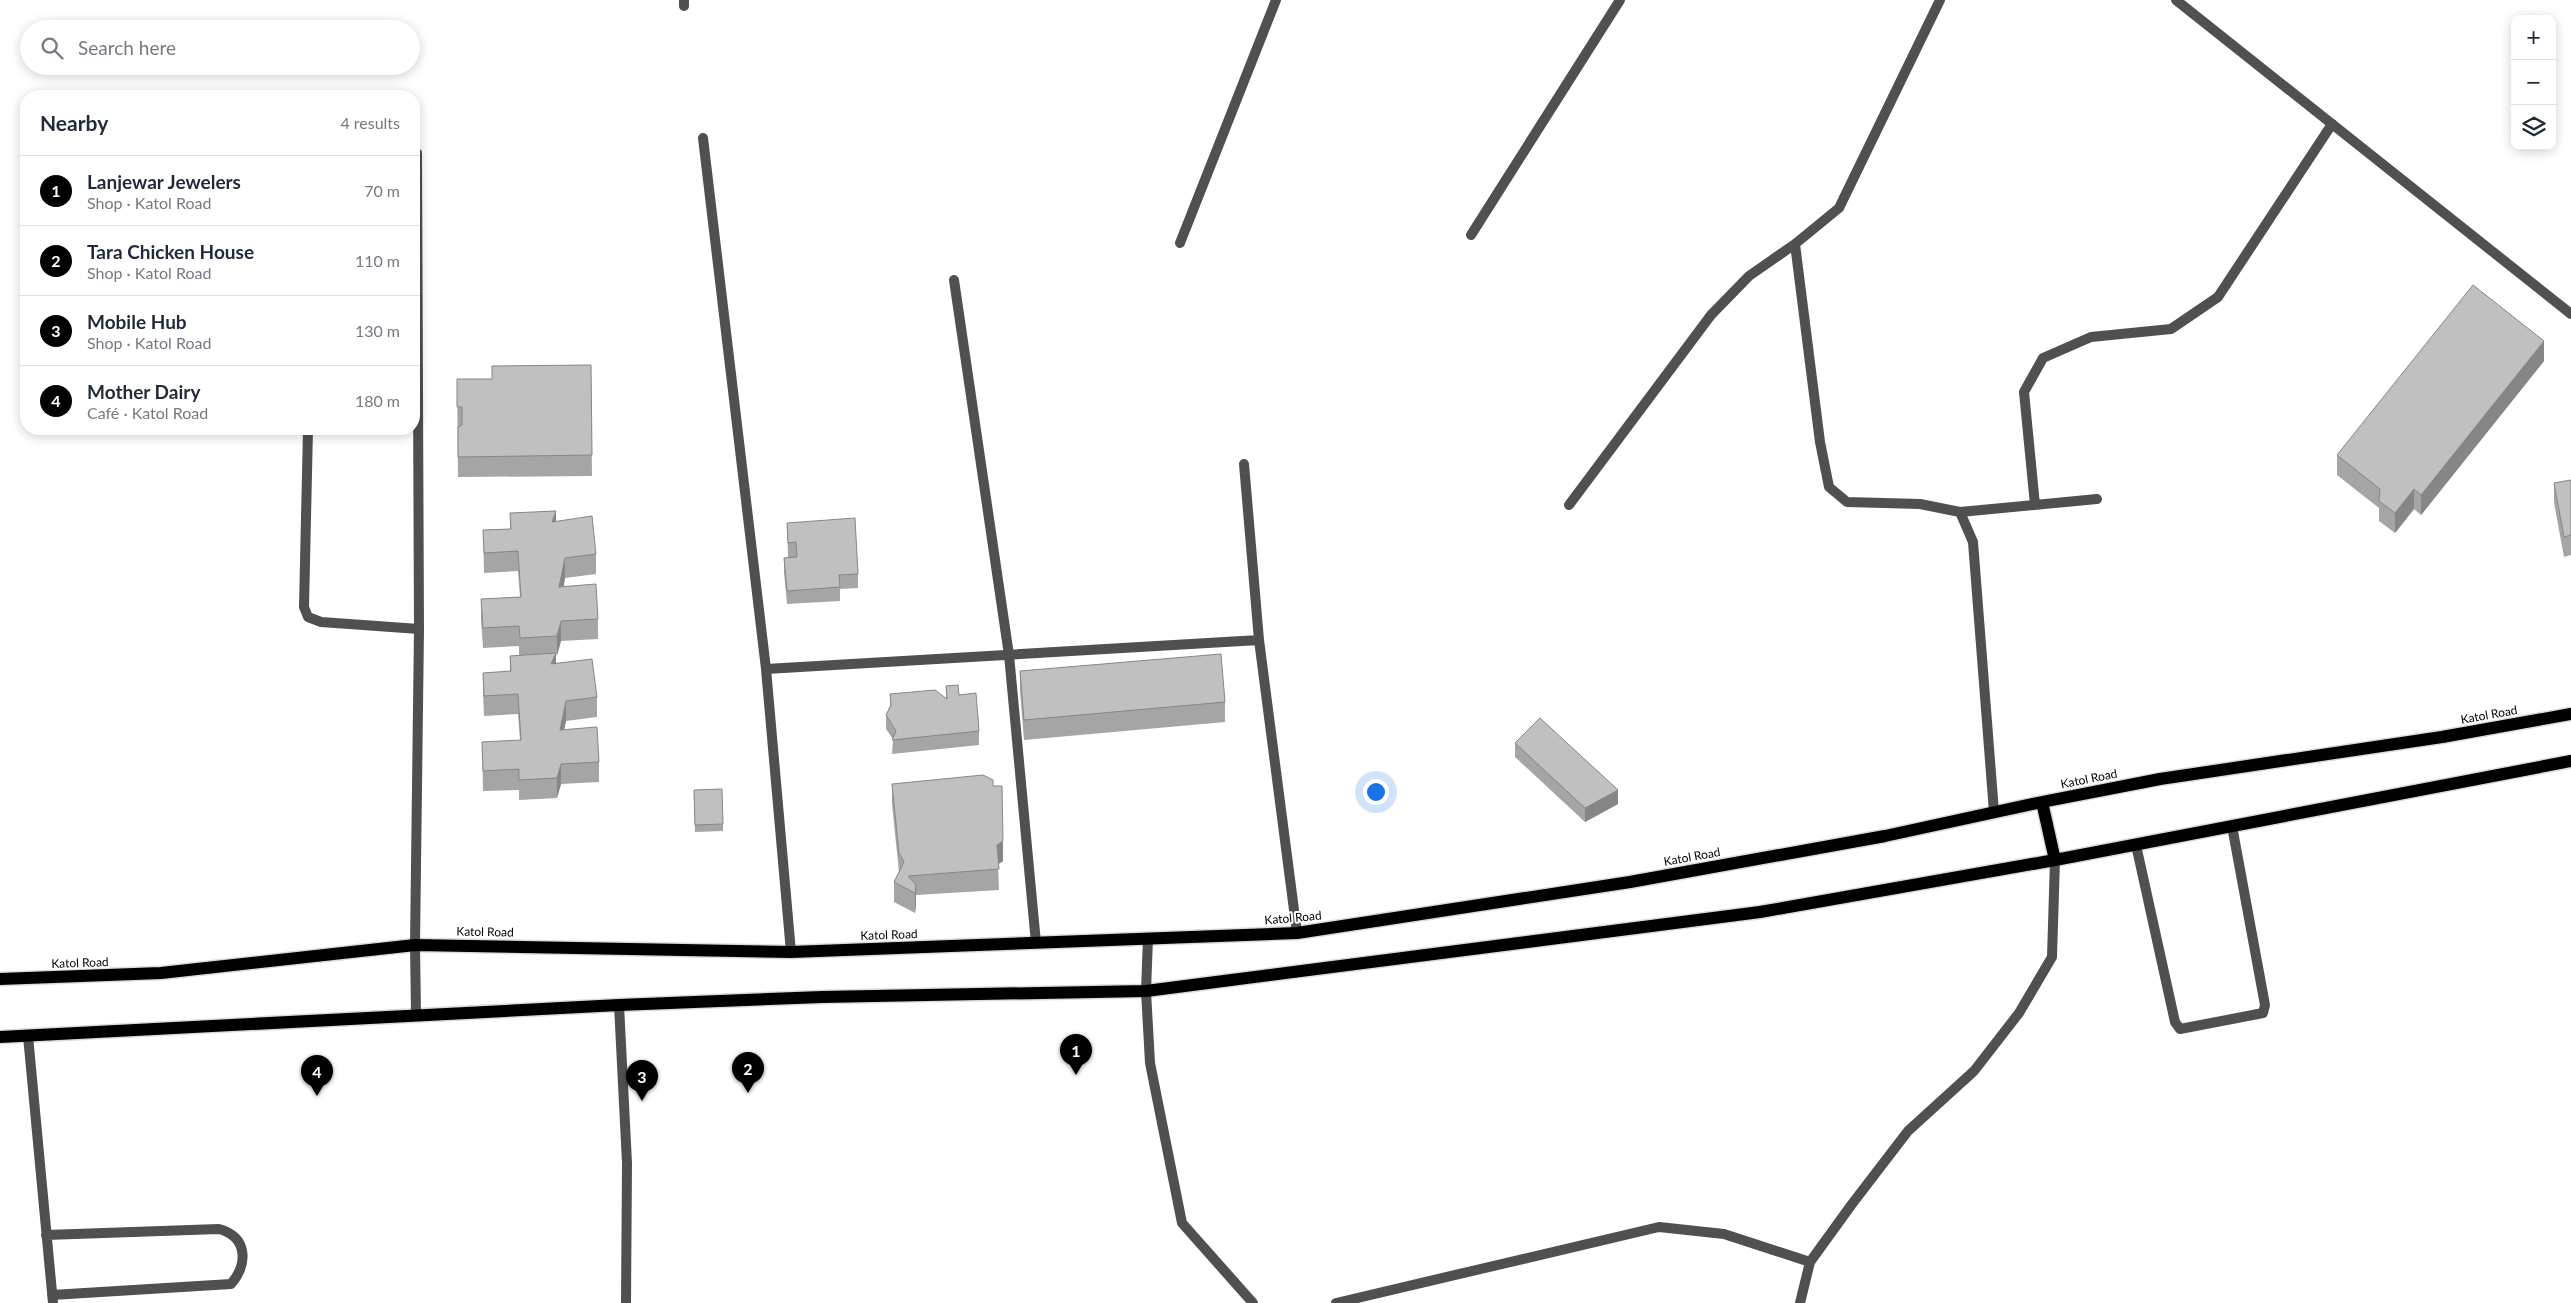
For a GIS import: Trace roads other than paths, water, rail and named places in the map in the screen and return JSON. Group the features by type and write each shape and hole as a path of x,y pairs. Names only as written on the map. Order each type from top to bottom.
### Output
{"main road":[{"name":"Katol Road","path":"0,979 161,973 415,945 791,952 1297,933 1630,882 1885,836 2160,779 2442,737 2571,714"},
{"path":"0,1037 619,1005 822,997 1146,991 1760,912 2136,845 2571,761"},
{"path":"2042,802 2055,860"}],"street":[{"path":"1180,243 1276,0"},
{"path":"1471,235 1620,0"},
{"path":"1569,505 1711,315 1749,276 1794,244 1839,208 1940,0"},
{"path":"2176,0 2571,314"},
{"path":"2035,505 2024,392 2043,358 2091,337 2171,329 2218,297 2332,124"},
{"path":"703,138 766,669 791,952"},
{"path":"1794,244 1820,442 1829,487 1847,502 1920,504 1960,512 2097,499"},
{"path":"954,280 1008,655 1036,942"},
{"path":"308,435 304,607 308,617 321,622 419,628"},
{"path":"416,1014 415,945 419,628 418,435"},
{"path":"1244,464 1259,640 1297,933"},
{"path":"1960,512 1973,542 1994,812"},
{"path":"766,669 1259,640"},
{"path":"2136,845 2174,1022 2180,1029 2263,1013 2265,1005 2232,826"},
{"path":"1800,1303 1810,1262 1908,1131 1974,1071 2019,1013 2052,957 2055,860"},
{"path":"1148,938 1146,991 1150,1063 1182,1223 1253,1303"},
{"path":"619,1005 627,1163 626,1303"},
{"path":"28,1036 46,1235 52,1299 231,1284 240,1273 242,1258 239,1243 231,1233 219,1229 46,1235"},
{"path":"1336,1303 1659,1227 1724,1234 1810,1262"}],"place":[{"name":"Lanjewar Jewelers","path":"1076,1075"},
{"name":"Tara Chicken House","path":"748,1093"},
{"name":"Mother Dairy","path":"317,1096"},
{"name":"Mobile Hub","path":"642,1101"}]}
